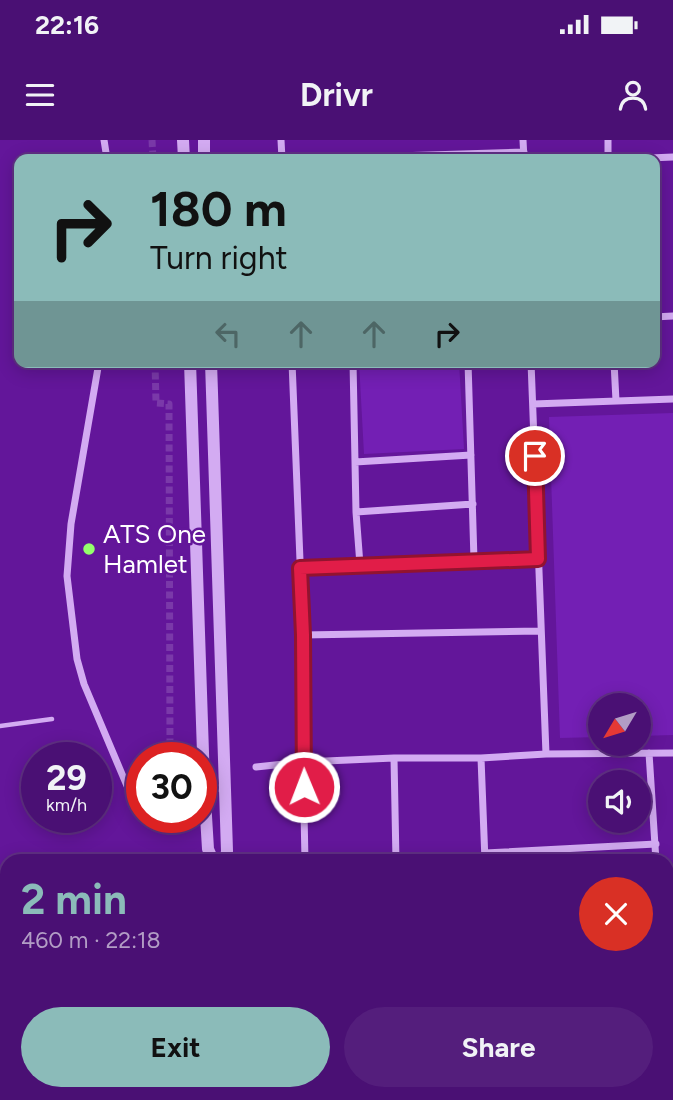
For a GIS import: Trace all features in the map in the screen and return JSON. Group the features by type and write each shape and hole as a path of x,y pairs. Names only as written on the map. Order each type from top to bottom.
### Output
{"street":[{"path":"98,368 71,524 67,576 77,659 84,684 126,784"},
{"path":"190,368 202,742"},
{"path":"211,368 226,854"},
{"path":"292,368 303,635 305,854"},
{"path":"353,368 356,512 360,565"},
{"path":"468,368 474,560"},
{"path":"531,368 545,754"},
{"path":"614,368 616,401"},
{"path":"533,404 673,399"},
{"path":"355,462 471,455"},
{"path":"356,512 473,504"},
{"path":"300,568 538,559"},
{"path":"303,635 541,631"},
{"path":"651,753 673,753"},
{"path":"256,767 394,758 588,754"},
{"path":"649,756 656,854"},
{"path":"394,758 396,854"},
{"path":"481,758 485,854"},
{"path":"217,782 225,781"},
{"path":"207,833 210,854"},
{"path":"524,854 656,844"}],"lane":[{"path":"0,726 52,719"}],"shaded area":[{"path":"359,368 459,368 464,449 364,454"},
{"path":"673,413 673,735 651,736 651,693 588,693 588,737 560,738 549,417"}],"tunnel":[{"path":"152,140 153,154"},
{"path":"155,368 156,403 169,404 170,742"}],"place":[{"name":"ATS One Hamlet","path":"89,549"}],"route":[{"path":"304,787 300,568 538,559 535,456"}]}
